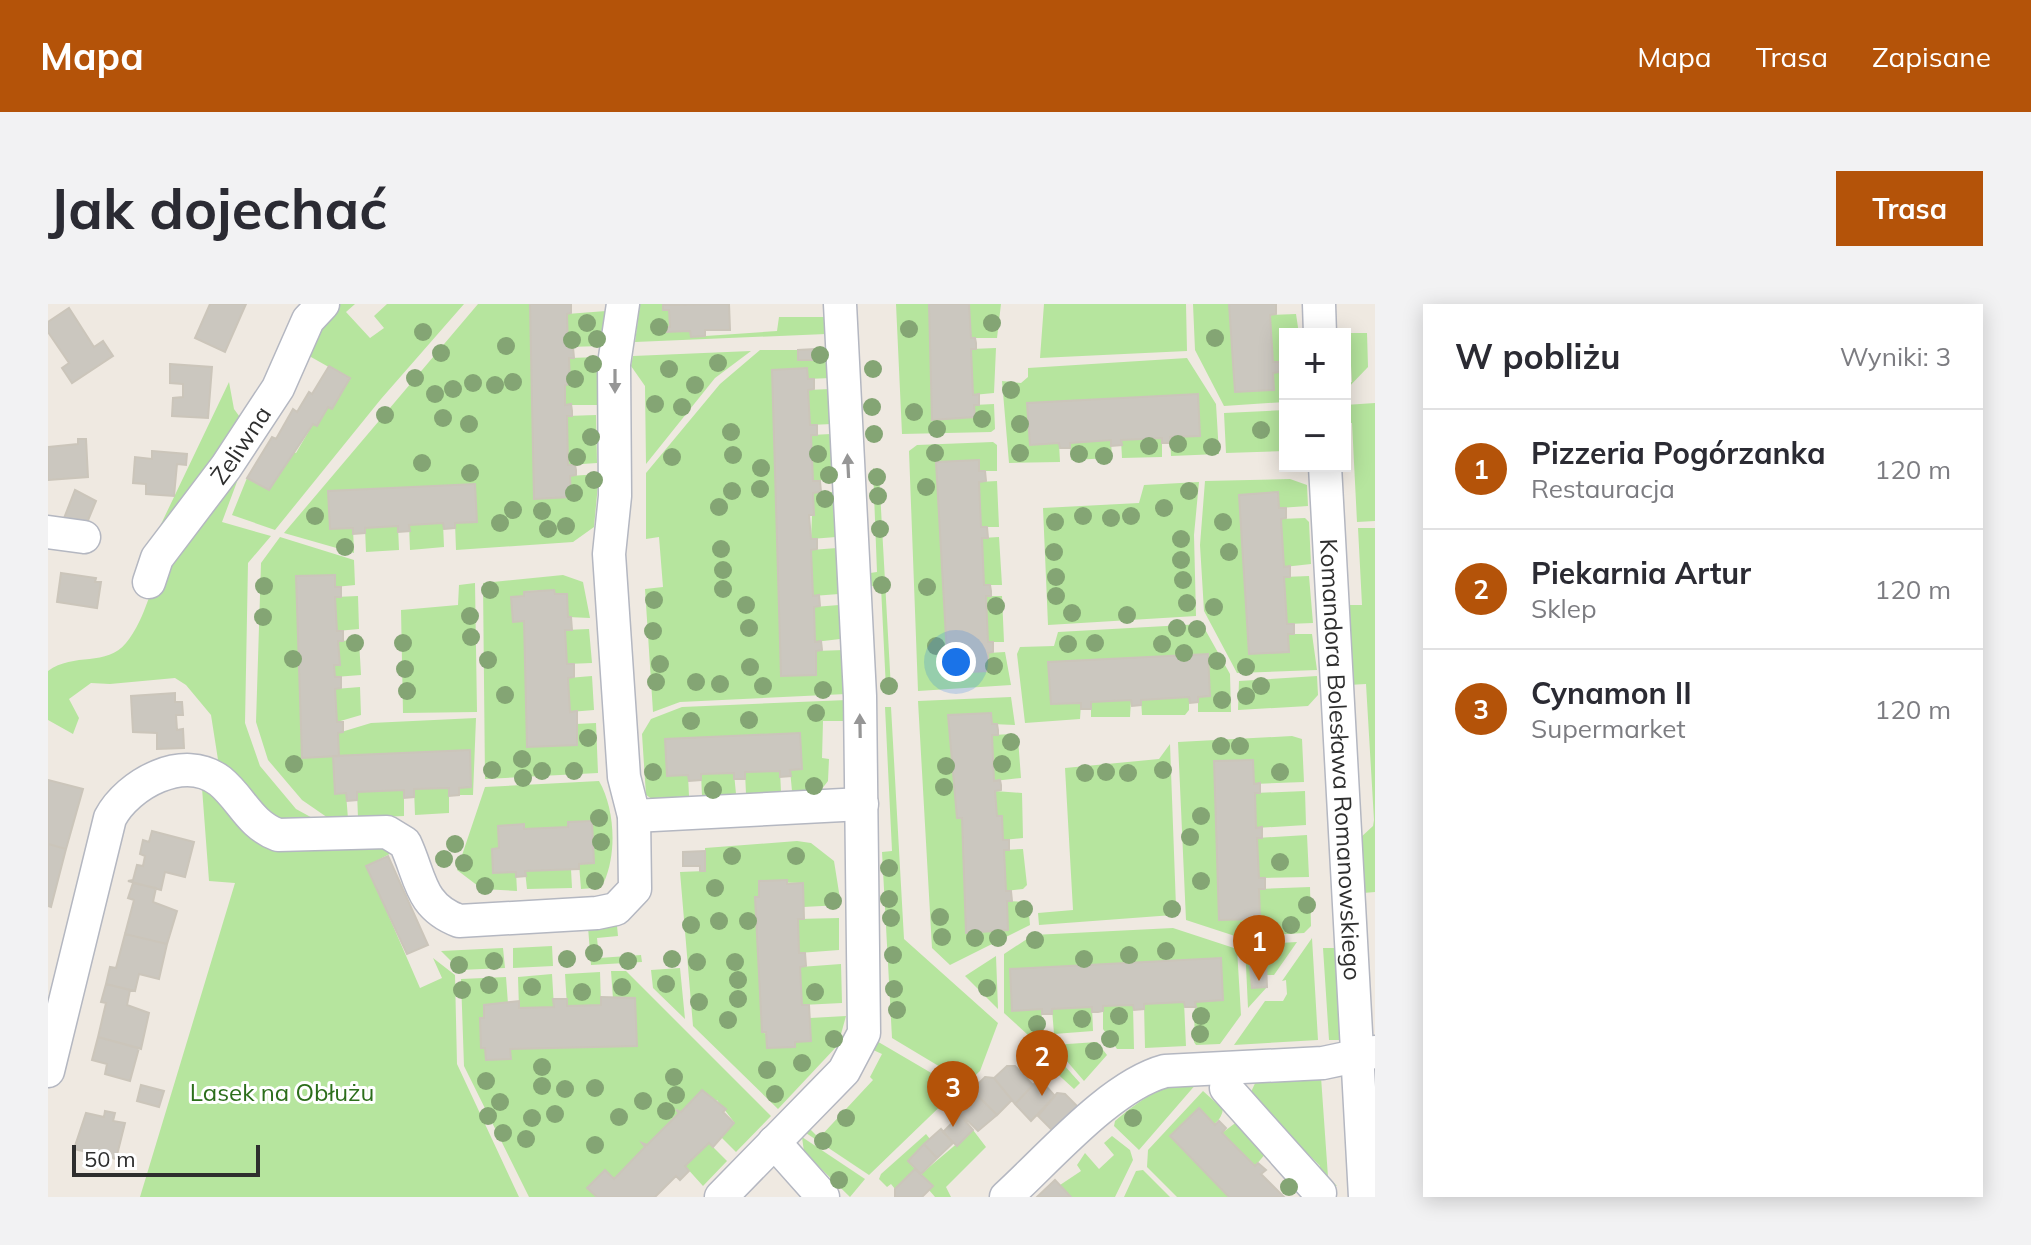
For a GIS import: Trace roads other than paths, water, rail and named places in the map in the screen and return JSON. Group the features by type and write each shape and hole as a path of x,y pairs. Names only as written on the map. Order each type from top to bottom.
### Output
{"street":[{"name":"Żeliwna","path":"149,582 157,558 226,467 278,388 308,320 323,304"},
{"path":"48,1071 110,818 127,795 153,778 184,772 217,779 262,829 278,835 387,832 399,836 405,843 431,904 441,915 459,921 616,909 635,889 634,816 624,777 609,554 615,496 614,364 623,304"},
{"path":"721,1197 844,1071 864,1033 859,863 862,804 860,696 840,304"},
{"path":"1319,304 1320,328"},
{"name":"Komandora Bolesława Romanowskiego","path":"1325,472 1367,1054 1365,1197"},
{"path":"48,532 84,537"},
{"path":"634,816 862,804"},
{"path":"1006,1197 1131,1083 1144,1076 1165,1071 1323,1063 1367,1054"},
{"path":"1226,1088 1320,1193"},
{"path":"774,1142 823,1197"}],"place":[{"name":"Pizzeria Pogórzanka","path":"1259,981"},
{"name":"Piekarnia Artur","path":"1042,1096"},
{"name":"Cynamon II","path":"953,1127"}],"park label":[{"name":"Lasek na Obłużu","path":"282,1092"}]}
